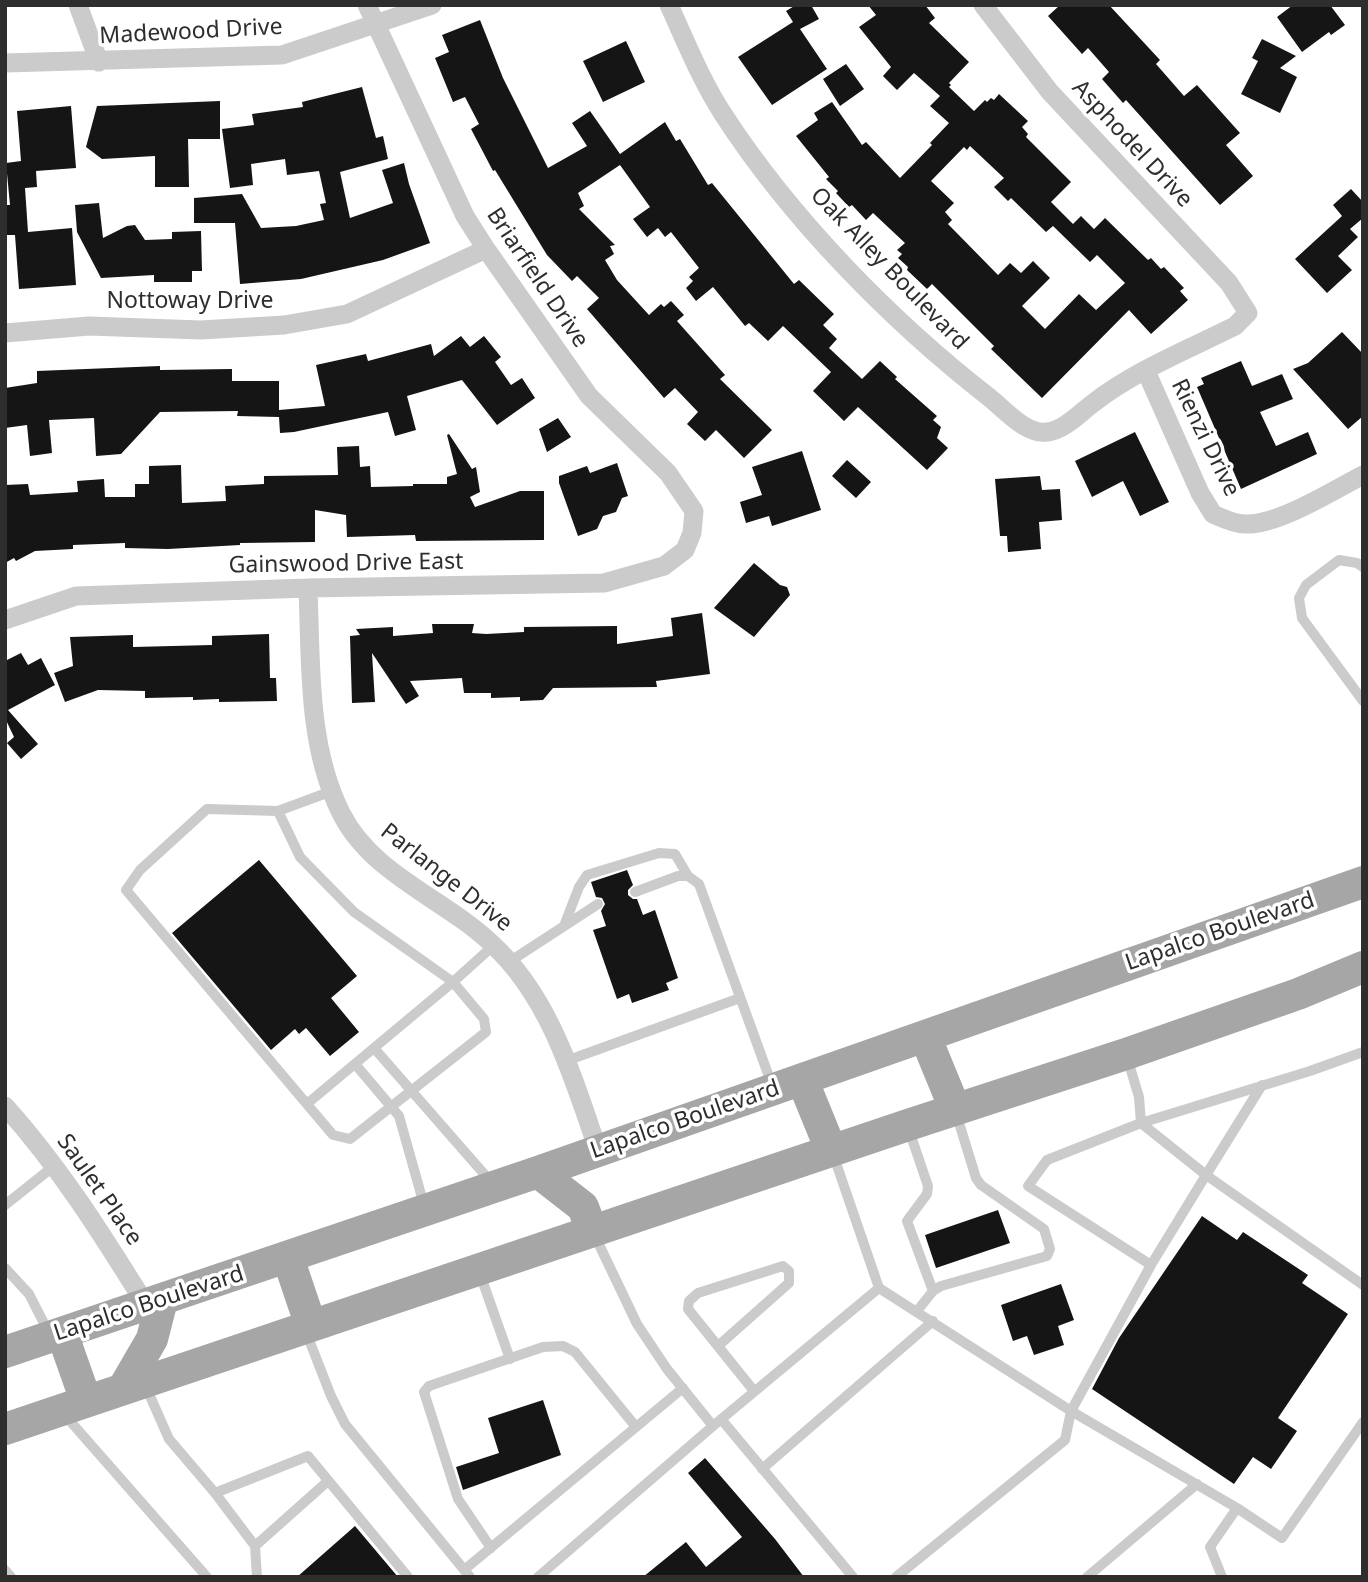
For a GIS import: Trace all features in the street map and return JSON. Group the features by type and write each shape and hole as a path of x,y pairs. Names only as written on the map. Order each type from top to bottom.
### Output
{"main road":[{"name":"Lapalco Boulevard","path":"5,1352 426,1211 1363,882"},
{"path":"5,1429 831,1150 1126,1054 1359,972"},
{"path":"925,1036 955,1110"},
{"path":"787,1084 831,1150"},
{"path":"538,1172 583,1207 592,1231"},
{"path":"288,1258 307,1327"},
{"path":"133,1385 152,1339 154,1303"},
{"path":"57,1335 74,1406"}],"street":[{"path":"78,5 99,62"},
{"name":"Briarfield Drive","path":"367,5 466,216 486,249 589,396 668,473 694,511 692,533 685,550"},
{"name":"Madewood Drive","path":"5,63 282,55 432,5"},
{"name":"Oak Alley Boulevard","path":"669,5 696,67 722,113 760,167 811,229 876,297 948,366 1029,429 1047,432 1065,426 1118,384 1235,326 1248,313"},
{"name":"Asphodel Drive","path":"983,5 1049,92 1229,283 1248,313"},
{"name":"Nottoway Drive","path":"5,333 89,326 201,330 284,325 347,314 486,249"},
{"name":"Rienzi Drive","path":"1146,371 1200,493 1213,514 1245,524 1264,521 1303,506 1363,475"},
{"name":"Gainswood Drive East","path":"5,620 75,596 308,588 604,583 664,566 685,550"},
{"name":"Parlange Drive","path":"308,588 313,704 324,769 341,813 355,836 377,860 461,917 494,945 524,982 549,1021 598,1150"},
{"name":"Saulet Place","path":"5,1106 54,1166 154,1303"}],"lane":[{"path":"1363,567 1357,563 1339,560 1306,585 1299,598 1302,618 1363,701"},
{"path":"278,811 300,857 354,912 453,982 484,1019 486,1032 350,1139 333,1135 126,890 140,870 207,809 278,811 332,791"},
{"path":"564,926 579,887 587,875 659,853 675,853 688,876 699,884 740,998 787,1084"},
{"path":"635,892 678,876 688,876"},
{"path":"508,962 598,904"},
{"path":"308,1103 494,945"},
{"path":"566,1061 740,998"},
{"path":"374,1048 495,1186"},
{"path":"1152,1265 1028,1186 1047,1160 1141,1123 1363,1052"},
{"path":"1126,1054 1139,1097 1141,1123 1206,1175 1363,1285"},
{"path":"355,1064 400,1116 426,1211"},
{"path":"896,1577 1065,1440 1071,1410 1152,1265 1262,1085"},
{"path":"917,1311 933,1291 1047,1256 1051,1249 1044,1229 981,1185 976,1178 955,1110"},
{"path":"908,1125 928,1186 927,1194 907,1221 933,1291"},
{"path":"831,1150 879,1288 1071,1410 1237,1508 1282,1538 1363,1422"},
{"path":"5,1205 54,1166"},
{"path":"592,1231 637,1324 667,1369 682,1388 762,1469 853,1577"},
{"path":"718,1346 789,1283 789,1270 783,1266 698,1293 689,1301 688,1310 754,1391"},
{"path":"5,1268 29,1294 57,1335"},
{"path":"478,1269 510,1359"},
{"path":"538,1577 717,1422 879,1288"},
{"path":"762,1469 933,1321"},
{"path":"307,1327 331,1396 345,1424 467,1573 491,1548 682,1388"},
{"path":"491,1548 458,1499 424,1392 429,1386 543,1347 563,1346 575,1352 636,1427"},
{"path":"133,1385 169,1439 256,1546 257,1577"},
{"path":"74,1406 207,1577"},
{"path":"215,1493 308,1456 408,1577"},
{"path":"256,1546 328,1480"},
{"path":"1087,1577 1197,1484"},
{"path":"1222,1577 1210,1547 1237,1508"},
{"path":"5,1570 12,1577"}],"building":[{"path":"796,5 811,5 819,19 800,29 827,69 772,105 738,57 793,22 786,11"},
{"path":"868,5 925,5 935,18 929,23 969,62 949,83 949,87 974,111 985,100 994,100 999,94 1028,121 1022,127 1028,134 1026,137 1071,182 1051,202 1073,224 1081,216 1094,229 1105,218 1148,260 1151,258 1161,269 1164,267 1184,288 1180,291 1188,300 1151,334 1129,310 1042,398 991,349 994,346 932,284 927,289 907,270 908,267 898,258 902,254 897,250 905,243 873,213 866,220 852,205 849,207 796,136 818,120 814,113 832,102 862,145 866,142 900,178 949,123 930,106 940,96 914,73 897,90 883,76 891,67 859,27 876,15","holes":["970,146 1004,178 994,187 1008,201 1011,198 1046,232 1053,226 1090,262 1097,255 1125,283 1096,310 1079,294 1045,329 1022,306 1050,278 1033,261 1021,273 1010,263 998,275 948,224 952,220 945,212 954,203 931,181 964,147 967,150"]},
{"path":"1060,5 1109,5 1160,60 1156,64 1184,96 1197,85 1240,133 1226,145 1253,176 1220,205 1126,100 1123,103 1102,79 1109,72 1088,48 1082,54 1048,16"},
{"path":"1293,5 1330,5 1345,25 1331,35 1329,32 1302,52 1277,17"},
{"path":"480,20 503,78 548,168 587,146 572,123 590,111 620,154 665,122 676,141 680,139 708,185 712,183 794,284 799,280 834,314 823,325 837,339 829,348 862,379 880,361 897,377 895,379 937,416 933,420 941,427 937,438 948,448 927,470 858,407 844,421 813,391 831,372 783,326 768,341 749,323 745,326 713,287 696,301 686,288 693,281 689,277 699,268 671,232 665,237 658,228 647,237 633,219 650,207 620,165 578,193 584,206 579,209 615,245 610,246 614,254 605,260 617,280 649,315 661,304 664,307 671,301 684,315 677,321 725,375 720,379 772,430 744,458 716,430 705,441 687,424 698,412 675,388 664,398 587,309 599,298 577,276 572,281 547,255 495,170 493,171 471,129 479,124 465,97 453,102 435,58 449,52 442,35"},
{"path":"1262,39 1296,56 1280,68 1297,77 1280,113 1241,94 1258,61 1252,58"},
{"path":"626,41 645,82 603,102 583,61"},
{"path":"846,64 864,89 840,106 823,79"},
{"path":"362,87 376,138 383,136 388,159 340,172 350,218 393,203 382,170 404,163 430,243 383,260 301,279 240,284 235,223 194,223 194,198 242,194 261,228 296,226 324,220 320,204 326,203 319,171 287,175 285,159 251,164 253,185 230,188 222,129 254,125 252,114 303,107 302,102"},
{"path":"220,101 220,139 188,139 189,187 155,187 155,156 102,159 86,147 97,106"},
{"path":"71,106 76,168 36,171 37,187 25,188 28,232 72,228 76,285 19,289 15,235 5,235 5,205 10,205 6,163 21,161 17,111"},
{"path":"1351,189 1363,202 1363,218 1350,229 1358,237 1338,256 1352,270 1327,293 1295,259 1342,216 1333,205"},
{"path":"99,203 103,238 135,225 145,240 172,239 172,232 201,231 202,271 192,271 192,282 154,282 154,275 101,278 77,232 75,205"},
{"path":"1342,332 1363,354 1363,416 1348,429 1293,369 1308,363"},
{"path":"461,336 470,347 484,336 501,357 495,362 511,385 522,378 535,398 497,425 462,380 407,396 416,430 395,436 388,412 280,433 279,417 237,416 238,411 160,412 121,454 96,456 94,418 49,420 52,453 30,456 27,425 5,428 5,388 37,383 37,371 160,366 160,370 232,369 232,381 279,381 279,410 325,406 316,365 366,354 368,361 431,344 434,356"},
{"path":"1241,361 1252,386 1282,374 1293,399 1260,412 1276,446 1308,432 1317,454 1241,489 1197,387 1204,384 1201,378"},
{"path":"558,418 571,437 547,452 539,429"},
{"path":"1135,432 1169,502 1140,516 1123,481 1092,497 1075,461"},
{"path":"449,434 472,469 476,467 480,492 470,497 475,507 520,491 544,491 544,540 416,541 415,535 347,537 346,515 315,510 315,542 240,543 168,549 125,548 125,543 73,545 73,549 35,551 16,561 14,558 5,563 5,485 28,484 30,495 78,492 77,481 104,479 105,497 135,497 135,484 149,484 149,466 181,465 182,503 226,501 225,486 264,484 264,476 338,475 337,447 359,446 360,467 370,466 371,487 447,484 447,477 457,474 447,435"},
{"path":"802,451 821,510 772,526 769,516 746,523 740,502 762,495 752,467"},
{"path":"847,460 871,482 856,498 832,476"},
{"path":"617,463 628,496 622,498 616,512 603,516 597,529 578,536 559,483 559,476 587,466 590,473"},
{"path":"1040,476 1042,490 1060,489 1062,520 1039,522 1041,549 1008,552 1007,536 1000,536 995,479"},
{"path":"754,563 780,585 787,587 790,595 754,637 714,608"},
{"path":"702,613 710,674 656,681 657,687 553,688 543,700 520,701 520,697 491,698 491,693 464,693 462,678 410,681 419,696 406,704 372,653 375,702 352,703 350,636 360,635 356,629 393,627 393,636 433,633 432,624 474,624 472,633 486,634 524,632 524,627 617,626 617,644 673,636 671,618"},
{"path":"269,634 270,678 276,678 277,701 219,702 219,699 193,700 193,697 145,698 145,691 98,690 65,702 54,673 73,666 70,637 133,635 133,647 212,645 212,636"},
{"path":"21,653 28,665 41,658 55,685 8,710 38,744 21,759 7,743 14,737 5,718 5,661"},
{"path":"259,860 357,976 331,998 359,1032 330,1056 306,1028 299,1034 295,1029 271,1050 172,933"},
{"path":"627,870 633,885 628,890 628,895 637,899 643,915 655,910 678,978 666,983 669,990 632,1003 629,994 617,999 593,930 606,926 601,911 605,904 602,898 596,897 591,882"},
{"path":"998,1210 1010,1243 936,1268 925,1235"},
{"path":"1202,1216 1237,1240 1243,1232 1308,1275 1302,1283 1348,1314 1278,1418 1297,1431 1271,1469 1253,1457 1234,1484 1092,1389 1119,1338"},
{"path":"1061,1284 1074,1320 1058,1326 1064,1345 1034,1355 1027,1336 1013,1341 1001,1305"},
{"path":"543,1400 561,1455 463,1490 456,1467 499,1453 488,1418"},
{"path":"705,1458 804,1577 643,1577 686,1542 706,1567 742,1537 688,1473"},
{"path":"355,1526 398,1577 297,1577"}]}
